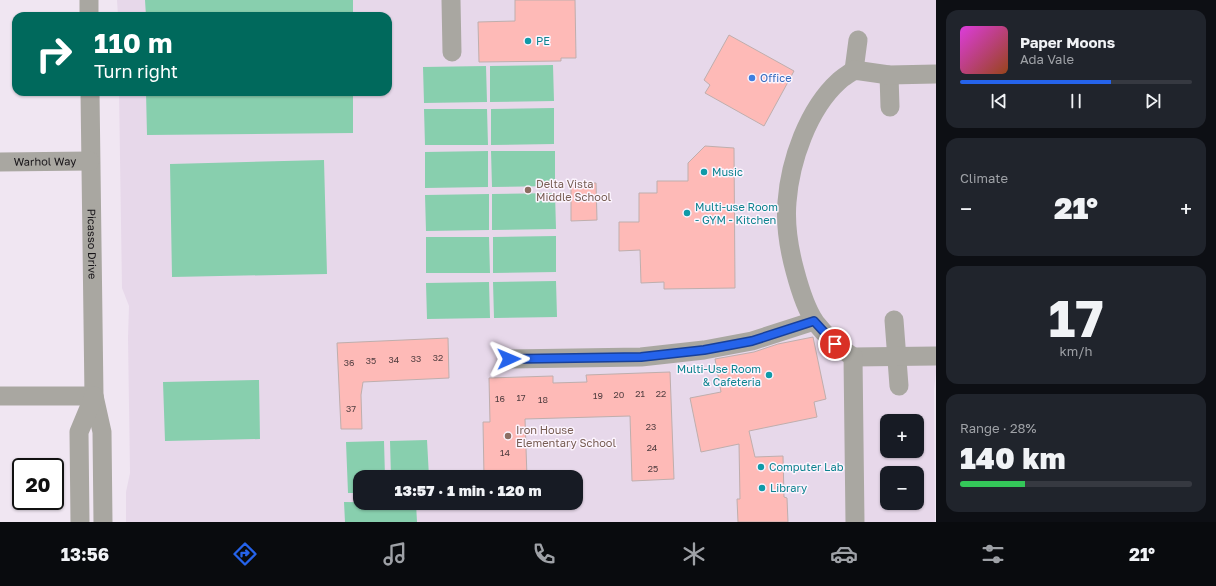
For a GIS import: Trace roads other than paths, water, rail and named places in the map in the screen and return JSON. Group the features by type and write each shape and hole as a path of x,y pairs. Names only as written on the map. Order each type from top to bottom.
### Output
{"street":[{"path":"89,0 89,12"},
{"path":"450,0 452,52"},
{"path":"854,70 858,40"},
{"path":"936,74 889,75 854,70 839,81 821,102 809,121 800,143 791,175 786,202 790,250 800,288 814,321 835,344 853,356 936,356"},
{"path":"889,75 890,108"},
{"name":"Picasso Drive","path":"90,96 94,396 102,432 103,522"},
{"name":"Warhol Way","path":"0,162 90,161"},
{"path":"894,320 899,386"},
{"path":"509,359 641,357 704,350 752,341 814,321"},
{"path":"853,356 855,522"},
{"path":"0,396 94,396"},
{"name":"Picasso Drive","path":"80,522 79,432 94,396"}],"place":[{"name":"PE","path":"528,41"},
{"name":"Office","path":"752,78"},
{"name":"Music","path":"704,172"},
{"name":"Delta Vista Middle School","path":"528,190"},
{"name":"Multi-use Room - GYM - Kitchen","path":"687,213"},
{"name":"Multi-Use Room & Cafeteria","path":"769,375"},
{"name":"Iron House Elementary School","path":"508,436"},
{"name":"Computer Lab","path":"761,467"},
{"name":"Library","path":"762,488"}]}
